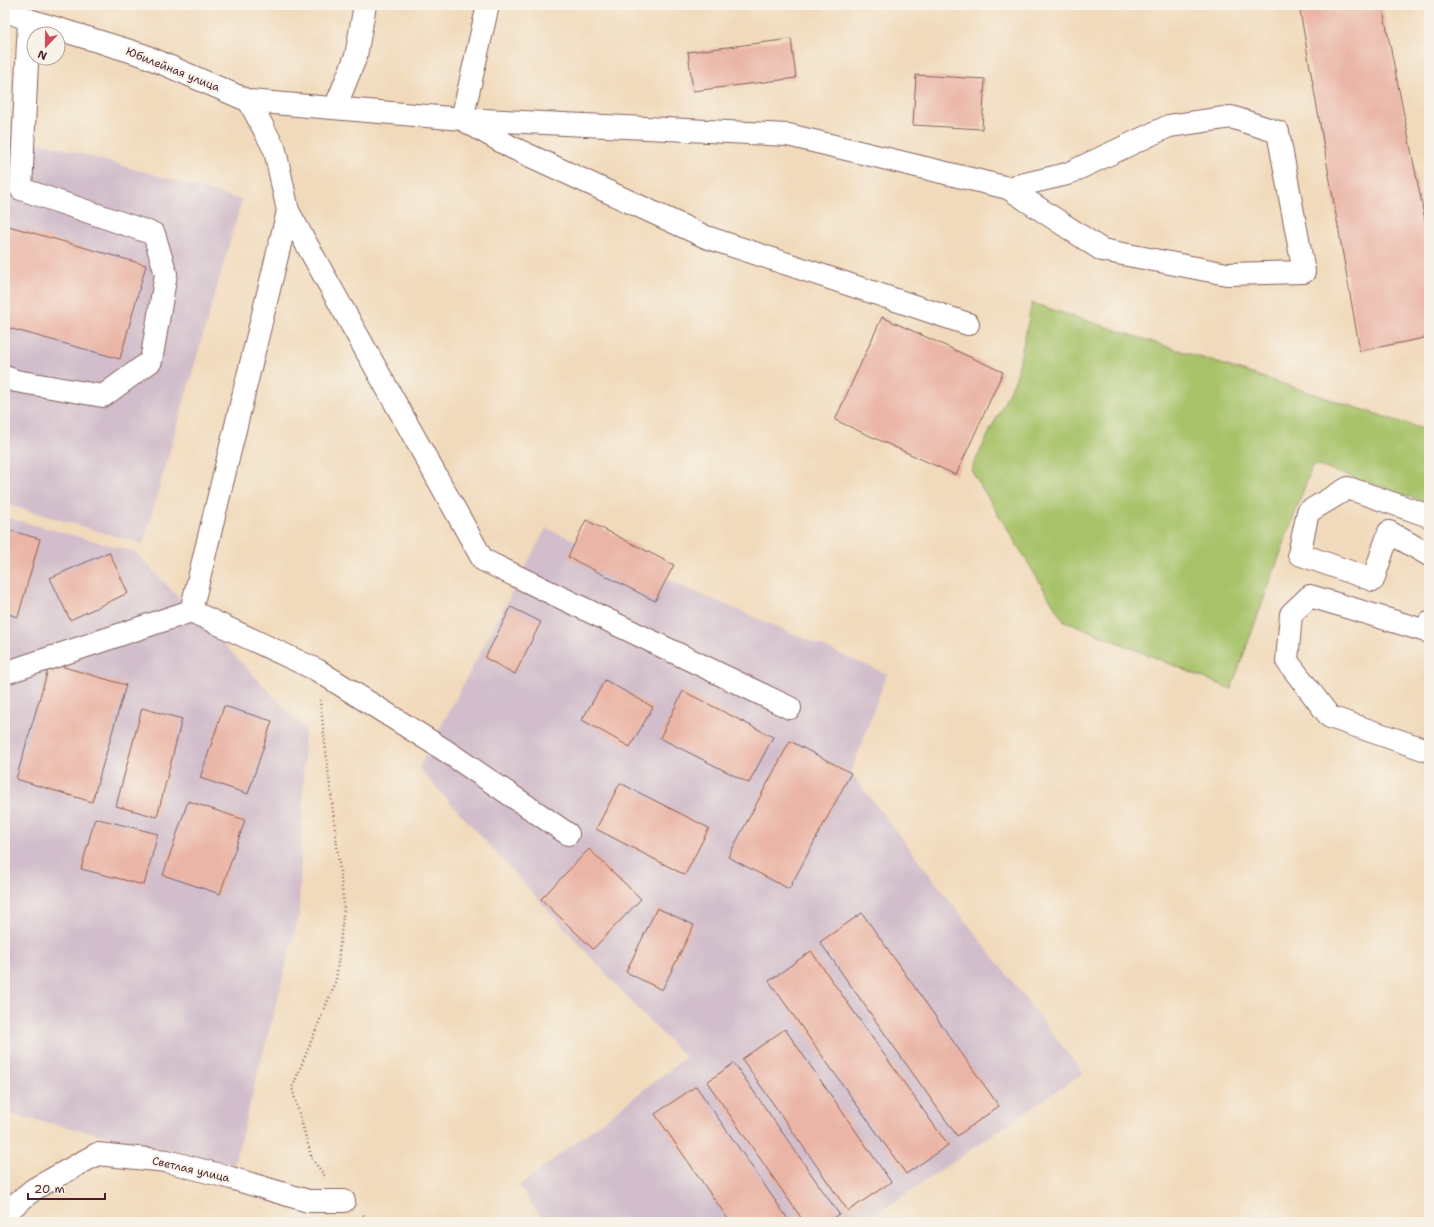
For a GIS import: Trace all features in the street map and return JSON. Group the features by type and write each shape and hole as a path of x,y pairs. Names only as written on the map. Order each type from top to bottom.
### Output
{"street":[{"path":"335,108 356,56 365,5"},
{"path":"488,5 462,119 511,147 706,237 968,324"},
{"name":"Юбилейная улица","path":"5,10 29,20 143,55 249,101 462,119 788,135 1008,188"},
{"path":"5,377 16,381 103,396 151,361 166,274 154,234 20,188 13,170 29,20"},
{"path":"249,101 275,150 288,211 483,560 790,708"},
{"path":"1231,117 1278,132 1304,272 1227,274 1102,250 1008,188 1067,174 1169,126 1231,117"},
{"path":"191,611 288,211"},
{"path":"1429,516 1348,488 1308,512 1299,554 1373,580 1389,532 1429,555"},
{"path":"1429,623 1426,631 1310,596 1291,614 1287,660 1330,717 1429,750"},
{"path":"5,673 191,611 317,670 446,751 568,834"},
{"name":"Светлая улица","path":"5,1213 34,1189 97,1154 167,1161 308,1201 344,1201"}],"path":[{"path":"317,670 344,906 336,981 292,1088 312,1159 344,1201 372,1222"}],"shaded area":[{"path":"5,132 242,200 143,544 5,504"},
{"path":"5,517 135,552 305,729 299,916 234,1165 5,1113"},
{"path":"546,528 887,674 851,773 1083,1073 865,1222 545,1222 519,1186 686,1057 647,1019 419,768"}],"green space":[{"path":"1032,303 1429,431 1429,503 1313,464 1231,689 1063,620 971,470 1016,378"}],"building":[{"path":"1299,5 1382,5 1429,240 1429,337 1360,351"},
{"path":"791,39 796,78 693,91 688,52"},
{"path":"916,75 985,79 982,129 913,125"},
{"path":"5,225 146,265 120,359 5,327"},
{"path":"882,317 1003,372 956,475 835,420"},
{"path":"586,520 674,565 655,601 568,557"},
{"path":"5,529 40,539 18,617 5,613"},
{"path":"109,552 128,593 70,620 50,578"},
{"path":"511,607 541,622 515,674 485,658"},
{"path":"50,663 126,685 92,802 16,779"},
{"path":"605,680 653,707 630,747 582,720"},
{"path":"683,691 773,737 749,783 660,738"},
{"path":"224,706 272,721 248,794 200,778"},
{"path":"142,708 182,719 157,817 116,806"},
{"path":"790,741 851,773 789,889 728,857"},
{"path":"620,783 709,828 685,875 596,829"},
{"path":"188,801 245,820 220,894 163,875"},
{"path":"95,818 158,834 144,885 81,869"},
{"path":"589,849 641,899 593,949 541,899"},
{"path":"657,908 694,925 662,990 626,972"},
{"path":"862,913 999,1106 957,1136 820,942"},
{"path":"811,951 948,1145 906,1174 769,981"},
{"path":"785,1029 891,1182 848,1211 742,1059"},
{"path":"734,1063 839,1214 827,1222 804,1222 707,1082"},
{"path":"696,1086 790,1222 730,1222 655,1114"}]}
